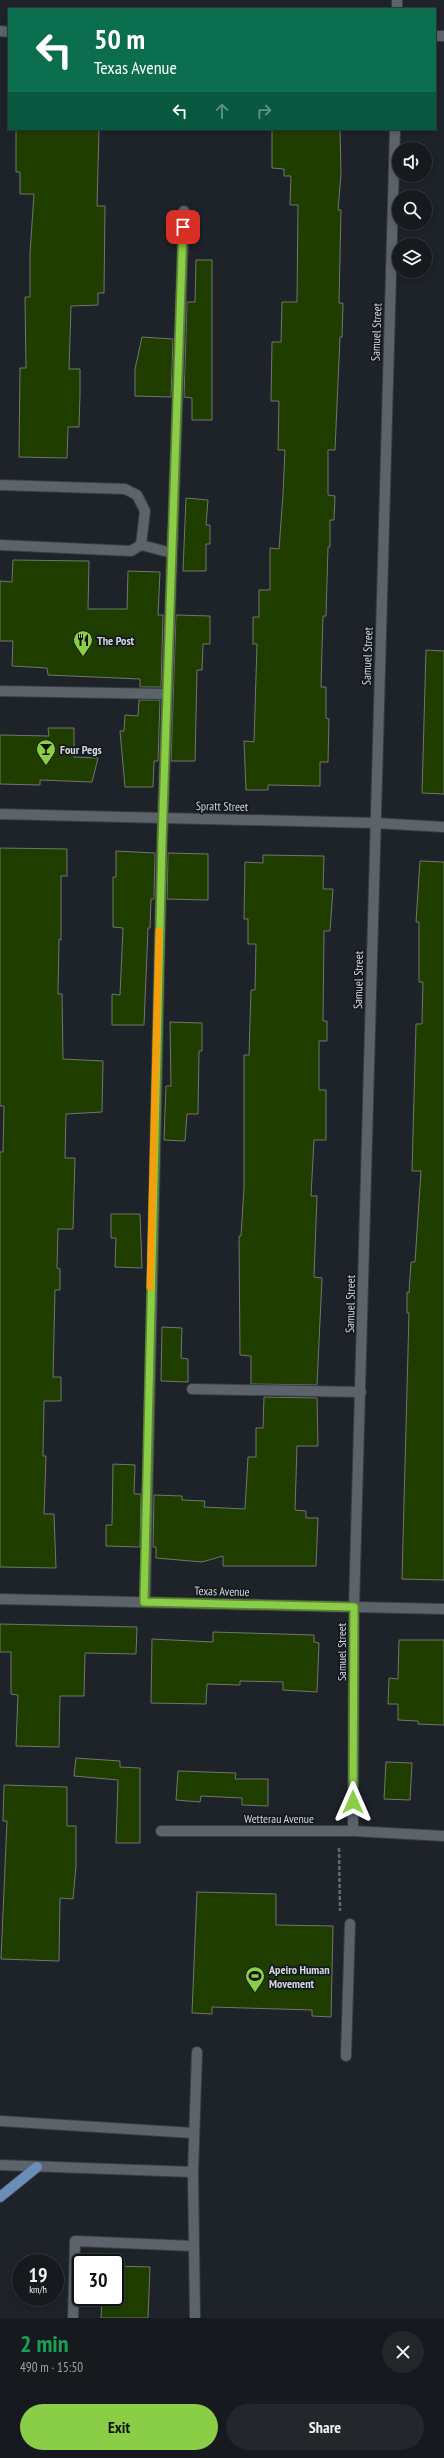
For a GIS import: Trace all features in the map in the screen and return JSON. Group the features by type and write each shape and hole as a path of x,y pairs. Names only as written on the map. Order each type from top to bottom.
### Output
{"main road":[{"path":"0,2197 37,2168"}],"street":[{"name":"Samuel Street","path":"353,1831 354,1607 395,130"},
{"path":"144,1602 162,818 184,211"},
{"path":"0,485 125,489 137,494 145,511 141,545"},
{"path":"0,545 131,550 141,545 172,553"},
{"path":"0,691 167,694"},
{"name":"Spratt Street","path":"0,814 375,823 444,827"},
{"path":"192,1389 361,1392"},
{"name":"Texas Avenue","path":"0,1599 444,1609"},
{"name":"Wetterau Avenue","path":"161,1831 353,1831 444,1836"},
{"path":"346,2056 350,1924"},
{"path":"195,2318 192,2172 197,2052"},
{"path":"0,2121 193,2133"},
{"path":"0,2165 37,2168 192,2172"},
{"path":"73,2318 75,2241 194,2246"}],"path":[{"path":"339,1831 340,1911 350,1924"}],"building":[{"path":"16,130 99,130 97,206 105,206 104,293 98,293 98,305 71,306 69,369 80,369 80,394 79,427 68,427 67,458 19,457 20,368 26,368 25,297 30,297 30,253 34,194 20,194 20,172 16,172"},
{"path":"272,130 340,130 341,174 338,210 341,210 339,303 343,303 342,337 340,337 335,450 328,450 328,495 335,496 334,520 330,520 330,547 328,547 326,616 323,616 321,687 326,687 326,718 329,719 328,762 320,762 320,786 268,785 268,790 246,790 244,741 254,742 257,644 253,644 253,617 259,617 259,590 270,590 270,548 279,549 283,494 285,450 278,450 279,401 271,401 272,342 281,342 282,302 297,302 298,205 290,205 291,176 284,176 284,169 272,168"},
{"path":"196,260 212,260 212,420 192,420 192,398 184,397 187,302 195,302"},
{"path":"142,337 173,339 171,397 135,396 135,369"},
{"path":"186,498 208,500 206,525 210,525 210,544 206,544 206,571 183,571"},
{"path":"13,560 89,561 88,609 127,609 128,571 160,572 158,615 163,615 161,687 140,687 140,679 48,675 47,668 12,666 13,641 0,641 0,581 12,582"},
{"path":"176,615 210,616 210,644 203,644 202,670 197,670 195,761 171,761"},
{"path":"426,650 444,651 444,794 422,793"},
{"path":"139,700 160,700 158,761 154,761 153,787 125,787 120,731 124,731 125,715 138,716"},
{"path":"48,728 74,728 74,757 98,758 92,782 40,780 40,785 0,784 0,735 49,736"},
{"path":"0,848 67,849 67,876 61,876 61,940 59,939 58,994 62,994 63,1059 103,1061 102,1112 66,1114 65,1158 75,1158 73,1229 58,1229 57,1268 60,1269 60,1290 55,1290 53,1377 61,1377 61,1401 44,1401 43,1456 46,1456 44,1514 54,1514 56,1568 0,1567 0,1152 3,1152 4,1106 0,1106"},
{"path":"116,851 155,853 154,899 151,899 150,928 148,928 144,1025 112,1025 112,994 120,995 123,928 113,927 113,877 116,877"},
{"path":"168,853 208,854 208,900 167,899"},
{"path":"263,855 324,856 323,889 333,889 330,931 324,931 323,1021 327,1021 327,1041 319,1041 319,1090 326,1090 326,1140 314,1140 311,1196 317,1196 314,1277 322,1278 317,1385 251,1384 251,1356 240,1355 239,1236 241,1236 244,1188 244,1055 249,1055 251,990 255,990 256,944 248,944 248,919 244,919 245,862 263,863"},
{"path":"420,861 444,862 444,1580 402,1579 409,1313 407,1313 407,1292 409,1293 411,1262 415,1262 421,1171 412,1171 416,1024 422,1024 423,982 419,982 419,922 416,922"},
{"path":"170,1022 202,1023 202,1051 199,1051 198,1114 187,1114 185,1141 164,1140 166,1086 171,1086"},
{"path":"111,1214 140,1214 142,1268 115,1267 116,1238 111,1238"},
{"path":"162,1327 182,1328 181,1358 188,1359 188,1382 161,1381"},
{"path":"264,1397 317,1398 318,1446 297,1446 295,1510 306,1511 306,1518 318,1518 316,1566 223,1566 223,1556 202,1562 156,1558 156,1547 153,1547 154,1495 182,1496 182,1500 205,1501 204,1507 245,1509 248,1457 256,1457 256,1428 263,1428"},
{"path":"113,1464 135,1465 134,1494 141,1494 140,1547 106,1546 106,1525 112,1525"},
{"path":"0,1624 137,1627 136,1654 85,1653 84,1696 60,1696 59,1747 16,1746 18,1695 11,1694 11,1652 0,1652"},
{"path":"213,1632 314,1635 314,1642 319,1643 317,1692 283,1690 283,1682 240,1681 240,1685 207,1684 206,1704 151,1703 152,1639 213,1642"},
{"path":"399,1640 444,1640 444,1725 418,1724 418,1721 398,1720 398,1704 388,1704 389,1678 398,1679"},
{"path":"76,1758 120,1761 120,1767 140,1768 140,1843 116,1843 118,1780 74,1776"},
{"path":"386,1762 412,1763 410,1800 384,1799"},
{"path":"178,1771 236,1773 235,1779 268,1779 268,1806 242,1805 242,1798 201,1796 200,1802 176,1800"},
{"path":"4,1785 67,1787 67,1826 76,1826 76,1866 73,1899 60,1898 59,1961 1,1959 7,1821 3,1821"},
{"path":"197,1892 276,1894 276,1925 333,1926 331,2017 312,2016 312,2010 212,2007 212,2014 192,2013"},
{"path":"124,2266 150,2267 148,2318 101,2318 102,2306 124,2306"}],"slow traffic":[{"path":"150,1287 159,931"}],"place":[{"name":"The Post","path":"83,657"},
{"name":"Four Pegs","path":"46,766"},
{"name":"Apeiro Human Movement","path":"255,1993"}],"route":[{"path":"183,227 162,842 144,1602 354,1607 353,1802"}]}
